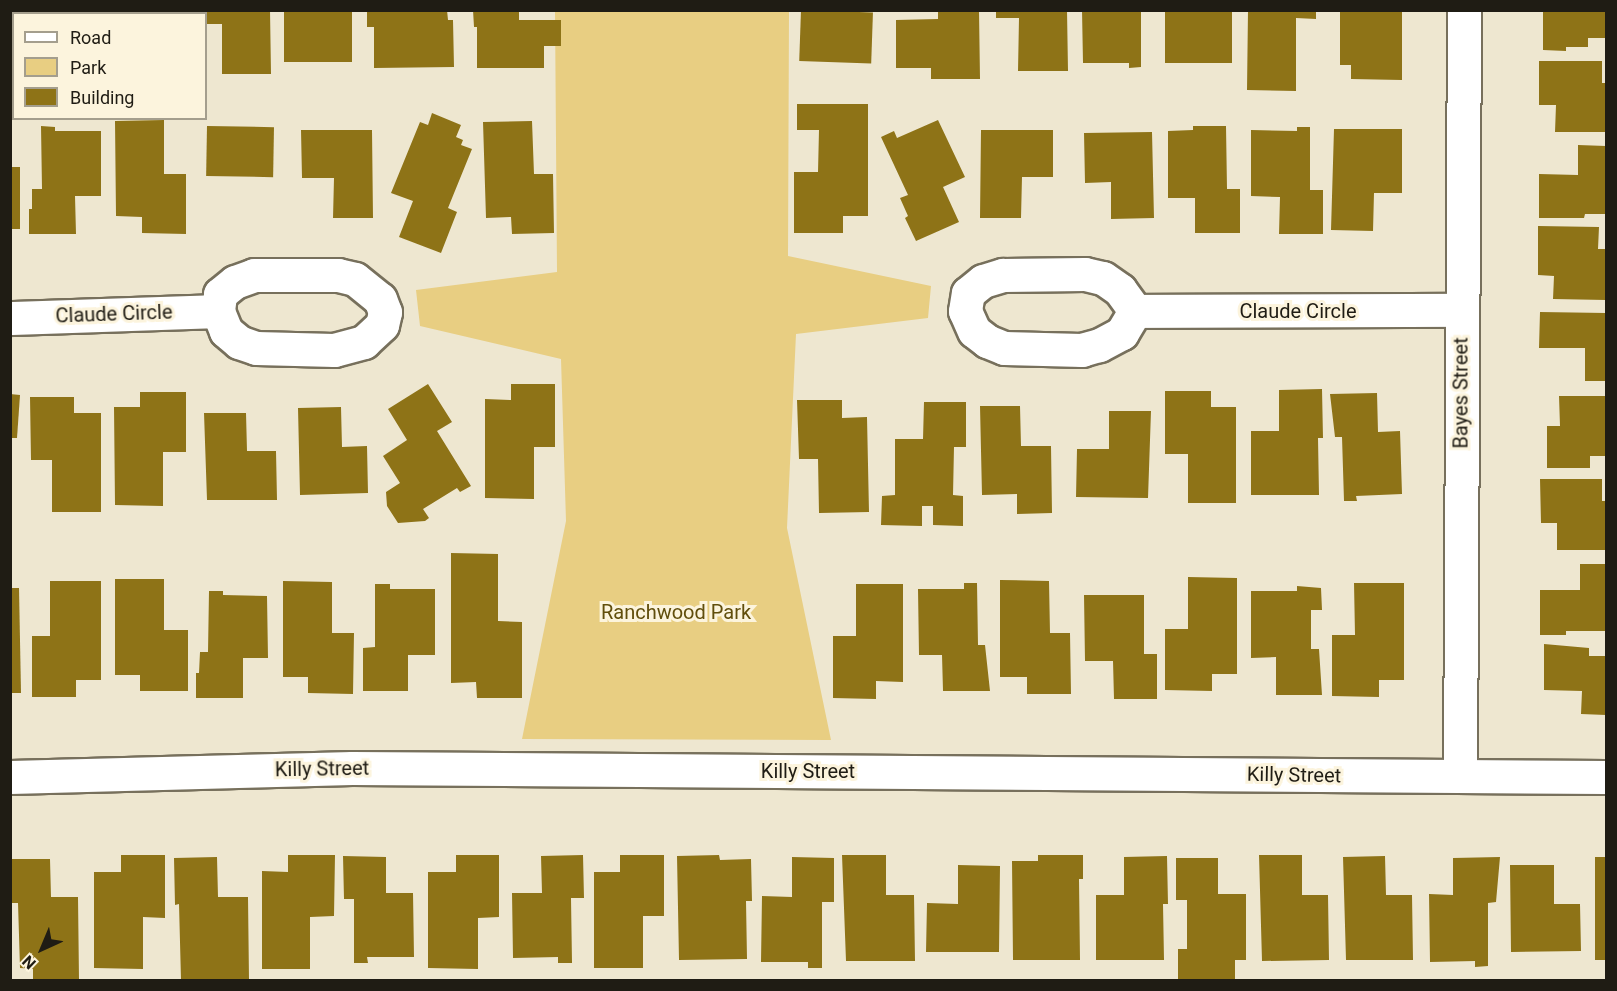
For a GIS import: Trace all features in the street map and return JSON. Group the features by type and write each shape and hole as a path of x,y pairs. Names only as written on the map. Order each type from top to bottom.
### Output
{"street":[{"name":"Bayes Street","path":"1460,776 1464,10"},
{"name":"Claude Circle","path":"1135,311 1462,310"},
{"name":"Claude Circle","path":"10,318 218,311"},
{"name":"Killy Street","path":"10,777 352,768 1606,777"}],"green space":[{"name":"Ranchwood Park","path":"555,11 789,11 788,256 931,286 928,318 796,334 787,528 831,740 522,739 566,521 561,359 420,326 416,290 557,272"}],"building":[{"path":"32,10 103,10 103,12 32,12"},
{"path":"118,10 177,10 177,12 118,12"},
{"path":"199,10 270,10 271,74 222,74 222,24 207,24 207,12 199,12"},
{"path":"284,10 352,10 352,62 284,62"},
{"path":"367,10 447,10 448,20 453,20 454,67 374,68 374,27 367,27"},
{"path":"473,10 519,10 519,20 561,20 561,46 544,46 544,68 477,68 477,27 474,27"},
{"path":"801,10 873,13 871,63 799,61"},
{"path":"938,10 979,10 980,79 931,79 931,68 896,68 896,20 938,19"},
{"path":"996,10 1067,10 1068,71 1018,71 1019,18 996,18"},
{"path":"1082,10 1141,10 1141,67 1129,68 1129,63 1083,63"},
{"path":"1165,10 1232,10 1232,63 1165,63"},
{"path":"1248,10 1316,10 1316,19 1296,18 1296,91 1247,90"},
{"path":"1340,10 1402,10 1402,80 1351,79 1351,65 1340,65"},
{"path":"1543,10 1606,10 1606,38 1588,38 1588,47 1566,47 1566,51 1543,50"},
{"path":"1539,61 1602,61 1602,83 1606,83 1606,132 1555,132 1556,105 1539,105"},
{"path":"797,104 868,104 868,216 843,216 843,233 794,233 794,172 818,172 819,130 797,130"},
{"path":"432,113 461,125 456,137 463,140 461,145 472,149 448,208 457,212 441,253 399,237 413,201 391,193 420,122 428,125"},
{"path":"164,120 164,174 186,174 186,234 142,233 142,217 116,216 115,121"},
{"path":"938,120 965,177 943,187 959,222 916,241 905,218 908,216 900,198 908,195 881,137 894,131 897,138"},
{"path":"532,121 534,174 553,174 554,233 512,234 511,217 486,218 483,122"},
{"path":"41,126 55,127 55,131 101,131 101,196 75,196 76,234 29,234 32,189 42,189"},
{"path":"207,126 274,127 273,177 206,176"},
{"path":"1193,126 1226,126 1227,189 1240,189 1240,233 1195,233 1195,198 1168,198 1168,131 1193,130"},
{"path":"1297,127 1310,127 1310,190 1323,190 1323,234 1279,234 1280,197 1251,196 1251,130 1297,131"},
{"path":"1334,129 1402,129 1402,193 1374,193 1373,231 1331,230"},
{"path":"301,130 372,130 373,218 333,218 334,178 302,178"},
{"path":"981,130 1053,130 1053,177 1022,177 1021,218 980,218"},
{"path":"1152,132 1154,218 1111,219 1111,182 1085,183 1084,133"},
{"path":"1578,145 1606,146 1606,214 1585,214 1584,218 1539,218 1539,174 1578,175"},
{"path":"10,167 20,167 20,229 10,229"},
{"path":"1538,226 1599,227 1598,249 1606,249 1606,300 1553,299 1554,276 1538,275"},
{"path":"1540,312 1606,313 1606,381 1585,381 1585,348 1539,348"},
{"path":"428,384 452,422 437,431 471,486 460,492 457,488 423,509 429,518 425,521 398,523 387,506 386,492 400,483 383,456 407,440 388,409"},
{"path":"511,384 555,384 555,447 534,447 534,499 485,498 485,399 511,400"},
{"path":"1322,389 1323,438 1318,438 1319,495 1251,495 1251,431 1279,431 1279,390"},
{"path":"1165,391 1211,391 1211,407 1236,407 1236,503 1188,503 1188,454 1165,454"},
{"path":"140,392 186,392 186,452 163,452 163,506 115,505 114,407 140,407"},
{"path":"1377,393 1378,432 1400,431 1402,494 1356,496 1357,501 1344,501 1342,437 1335,437 1330,394"},
{"path":"10,394 20,395 17,438 10,438"},
{"path":"1559,396 1606,396 1606,456 1590,456 1590,468 1547,468 1547,426 1560,426"},
{"path":"30,397 74,397 74,413 101,413 101,512 52,512 52,460 31,460"},
{"path":"797,400 842,400 842,418 867,417 869,512 819,513 818,459 799,459"},
{"path":"924,402 966,402 966,447 954,447 953,495 963,496 963,526 933,525 933,506 922,506 922,526 881,525 882,496 895,495 895,439 923,439"},
{"path":"980,406 1020,406 1021,446 1051,446 1052,513 1017,514 1017,494 982,495"},
{"path":"341,407 342,447 367,446 368,493 300,495 298,408"},
{"path":"1109,411 1151,411 1148,498 1076,497 1077,449 1109,449"},
{"path":"204,413 246,413 247,451 276,451 277,500 207,500"},
{"path":"1540,479 1602,479 1602,501 1606,501 1606,550 1557,550 1557,523 1541,523"},
{"path":"451,553 498,554 498,621 522,622 522,698 477,698 476,682 451,683"},
{"path":"1580,564 1606,564 1606,631 1566,631 1566,635 1540,635 1540,590 1580,590"},
{"path":"1188,577 1237,578 1237,674 1212,674 1212,691 1165,690 1165,629 1188,629"},
{"path":"115,579 164,579 164,630 188,630 188,691 140,691 140,675 115,675"},
{"path":"1000,580 1049,581 1050,633 1070,633 1071,694 1027,694 1027,677 1000,677"},
{"path":"50,581 101,581 101,680 76,680 76,697 32,697 32,636 50,636"},
{"path":"283,581 332,582 332,633 354,633 353,694 308,693 308,677 283,677"},
{"path":"964,583 977,583 978,645 985,645 990,691 943,691 942,655 919,655 918,589 964,589"},
{"path":"1354,583 1404,583 1404,680 1379,680 1379,697 1332,696 1332,635 1355,635"},
{"path":"375,584 390,584 390,589 435,589 435,655 408,655 408,691 363,691 363,648 375,647"},
{"path":"856,584 903,584 903,682 876,681 876,699 833,698 833,636 856,636"},
{"path":"1297,586 1321,588 1322,610 1311,610 1311,649 1319,649 1322,695 1276,695 1276,657 1251,658 1251,591 1297,591"},
{"path":"10,588 19,588 21,693 10,693"},
{"path":"209,591 223,591 223,595 267,596 268,658 243,658 243,698 196,698 196,673 199,673 200,652 208,652"},
{"path":"1084,595 1144,595 1144,654 1157,654 1157,699 1114,699 1113,661 1085,661"},
{"path":"1544,644 1589,648 1589,656 1606,656 1606,715 1581,714 1582,691 1544,690"},
{"path":"121,855 165,855 165,918 143,917 143,969 94,968 94,872 121,872"},
{"path":"288,855 335,855 334,916 310,917 310,969 262,969 262,871 288,872"},
{"path":"456,855 499,855 499,917 478,918 478,969 428,968 428,872 456,872"},
{"path":"583,855 584,898 571,898 572,963 558,963 558,957 513,958 512,893 542,893 541,856"},
{"path":"620,855 664,855 664,916 643,916 643,968 594,968 594,872 620,872"},
{"path":"719,855 720,860 751,859 752,901 746,901 747,959 679,960 677,856"},
{"path":"842,855 886,855 886,895 914,895 915,961 846,961"},
{"path":"1038,855 1083,855 1083,879 1079,879 1080,960 1013,960 1012,861 1038,861"},
{"path":"1259,855 1302,855 1302,895 1328,895 1329,960 1262,961"},
{"path":"343,856 386,857 386,893 413,893 414,957 367,957 368,963 354,963 354,899 344,899"},
{"path":"1167,856 1168,904 1163,904 1164,960 1096,960 1096,895 1124,895 1124,857"},
{"path":"1385,856 1386,895 1412,895 1413,960 1346,960 1343,857"},
{"path":"217,857 218,897 248,897 249,980 181,980 179,904 175,905 174,858"},
{"path":"792,857 834,858 834,902 822,902 822,968 808,968 808,962 761,962 762,896 792,897"},
{"path":"1500,857 1496,902 1488,903 1488,966 1475,967 1475,961 1430,962 1429,894 1453,895 1453,858"},
{"path":"1595,857 1606,857 1606,960 1595,960"},
{"path":"1176,858 1218,858 1218,894 1246,894 1246,960 1235,960 1235,980 1178,980 1178,949 1187,949 1187,900 1176,900"},
{"path":"10,859 50,859 51,897 78,897 79,980 33,980 33,969 20,968 18,903 10,903"},
{"path":"958,865 1000,866 999,952 926,952 927,903 958,904"},
{"path":"1510,865 1554,865 1554,904 1580,904 1581,951 1511,952"}]}
